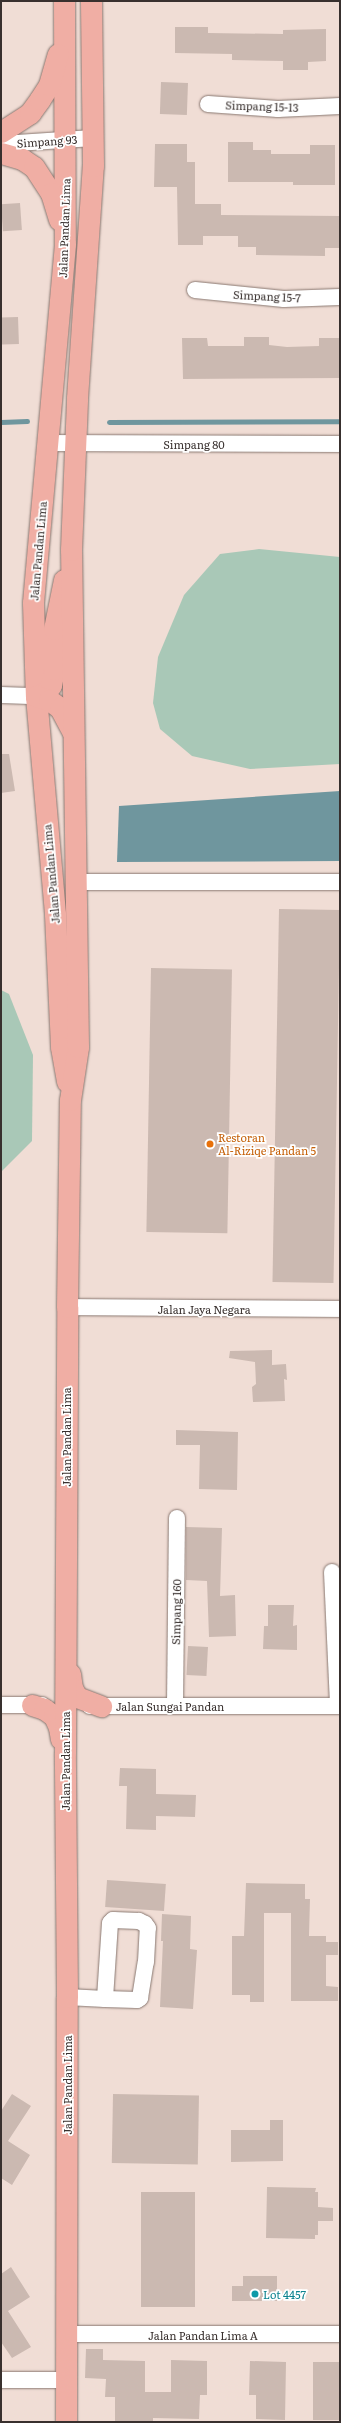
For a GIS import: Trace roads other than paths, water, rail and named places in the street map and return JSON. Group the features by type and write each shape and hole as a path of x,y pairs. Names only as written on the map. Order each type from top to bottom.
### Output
{"main road":[{"name":"Jalan Pandan Lima","path":"64,1 66,140 65,244 33,603 36,696 55,914 61,1047 70,1100"},
{"name":"Jalan Pandan Lima","path":"66,2422 67,1997 65,1630 67,1307 70,1100 78,1047 71,550 74,444 93,166 91,1"},
{"path":"1,132 30,113 49,85 65,29"},
{"path":"1,153 22,159 34,168 44,180 57,208 65,244"},
{"path":"36,696 47,691 51,685 54,668 54,629 57,608 71,550"},
{"path":"36,696 49,700 60,708 73,736"},
{"path":"65,1630 70,1645 70,1682 74,1692 82,1700 101,1706"},
{"path":"32,1705 44,1709 54,1716 59,1726 65,1753"}],"street":[{"name":"Simpang 15-13","path":"208,104 278,109 340,106"},
{"name":"Simpang 93","path":"1,144 92,138"},
{"name":"Simpang 15-7","path":"195,290 284,299 340,297"},
{"name":"Simpang 80","path":"48,443 340,444"},
{"path":"1,695 36,696"},
{"path":"76,882 340,882"},
{"name":"Jalan Jaya Negara","path":"67,1307 340,1310"},
{"name":"Simpang 160","path":"175,1706 177,1518"},
{"path":"332,1572 339,1706"},
{"name":"Jalan Sungai Pandan","path":"1,1704 66,1706 339,1706"},
{"path":"67,1997 105,1999 137,2000 143,1994 148,1928 140,1921 113,1920 110,1923 105,1999"},
{"name":"Jalan Pandan Lima A","path":"66,2334 340,2334"},
{"path":"1,2380 66,2380"}],"water":[{"path":"340,791 340,861 117,862 119,806"}],"waterway":[{"path":"1,422 27,421"},
{"path":"109,422 340,421"}],"place":[{"name":"Restoran Al-Riziqe Pandan 5","path":"210,1144"},
{"name":"Lot 4457","path":"255,2294"}]}
